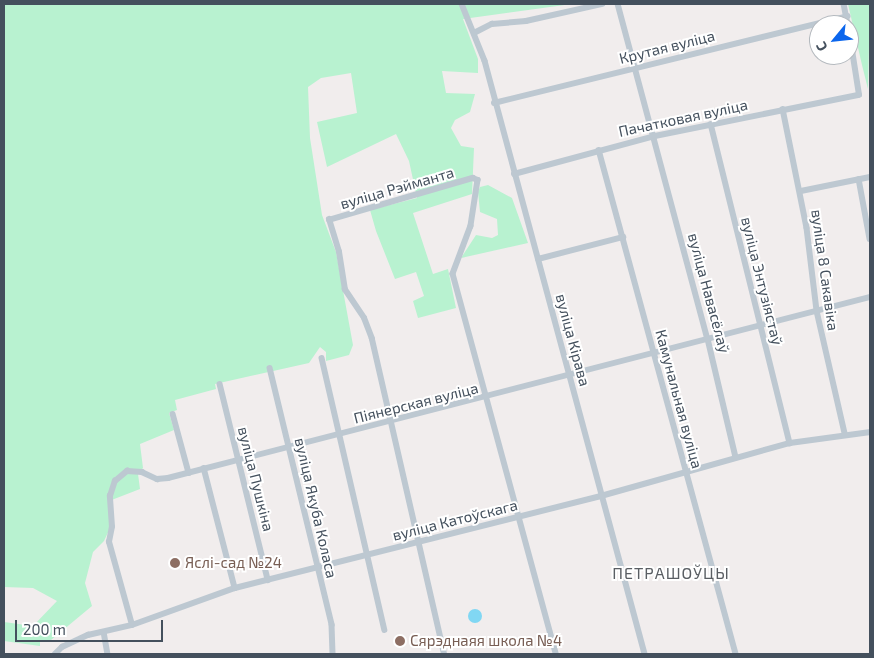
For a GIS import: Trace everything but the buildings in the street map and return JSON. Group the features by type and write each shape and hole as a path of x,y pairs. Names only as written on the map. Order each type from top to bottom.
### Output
{"street":[{"name":"вуліца Кірава","path":"462,4 485,61 494,103 645,654"},
{"path":"474,34 492,24 526,21 602,4"},
{"name":"вуліца Навасёлаў","path":"618,4 708,339 736,457"},
{"name":"Крутая вуліца","path":"494,103 809,25"},
{"name":"Пачатковая вуліца","path":"514,174 654,136 859,95 854,65"},
{"name":"вуліца 8 Сакавіка","path":"783,109 801,191 817,311 845,434"},
{"name":"вуліца Энтузіястаў","path":"711,124 790,443"},
{"name":"Камунальная вуліца","path":"599,150 736,654"},
{"path":"801,191 870,177"},
{"name":"вуліца Рэйманта","path":"444,654 372,339 364,318 345,290 339,252 329,220 473,178 478,180 470,226 453,274 485,398"},
{"path":"859,179 870,239"},
{"path":"538,259 623,238"},
{"name":"Піянерская вуліца","path":"132,625 109,542 112,527 112,488 115,481 127,471 142,472 158,479 189,473 870,298"},
{"path":"322,358 384,630"},
{"name":"вуліца Якуба Коласа","path":"270,368 332,625 333,654"},
{"name":"вуліца Пушкіна","path":"220,384 268,580"},
{"path":"485,398 556,654"},
{"path":"173,414 189,473"},
{"name":"вуліца Катоўскага","path":"55,654 71,642 132,625 235,588 317,569 601,496 790,443 870,432"},
{"path":"204,468 235,588"},
{"path":"104,632 108,654"}],"green space":[{"path":"4,4 572,4 463,19 478,59 478,73 442,71 446,93 475,94 470,112 455,120 451,128 461,146 474,148 472,194 413,213 433,274 448,269 456,308 418,318 413,301 424,296 416,272 395,279 376,231 370,210 417,198 409,161 396,134 327,167 317,122 357,113 351,73 321,78 308,87 310,138 322,215 336,252 353,345 349,355 326,361 326,352 320,347 309,363 215,384 216,389 175,400 177,410 169,413 174,430 140,444 143,468 138,474 140,489 109,501 111,526 104,541 93,552 85,583 92,606 51,640 40,640 40,646 4,641 4,622 33,626 57,601 33,588 4,587"},
{"path":"848,4 870,4 868,89 859,52 859,15 851,15"},
{"path":"488,185 512,198 528,243 461,258 476,235 492,238 498,235 497,219 480,212 478,192 480,187"}],"water":[{"path":"475,609 480,611 482,616 480,621 475,623 470,621 468,616 470,611"}],"place":[{"name":"Яслі-сад №24","path":"175,563"},
{"name":"Сярэднаяя школа №4","path":"400,641"}],"district":[{"name":"ПЕТРАШОЎЦЫ","path":"671,573"}]}
